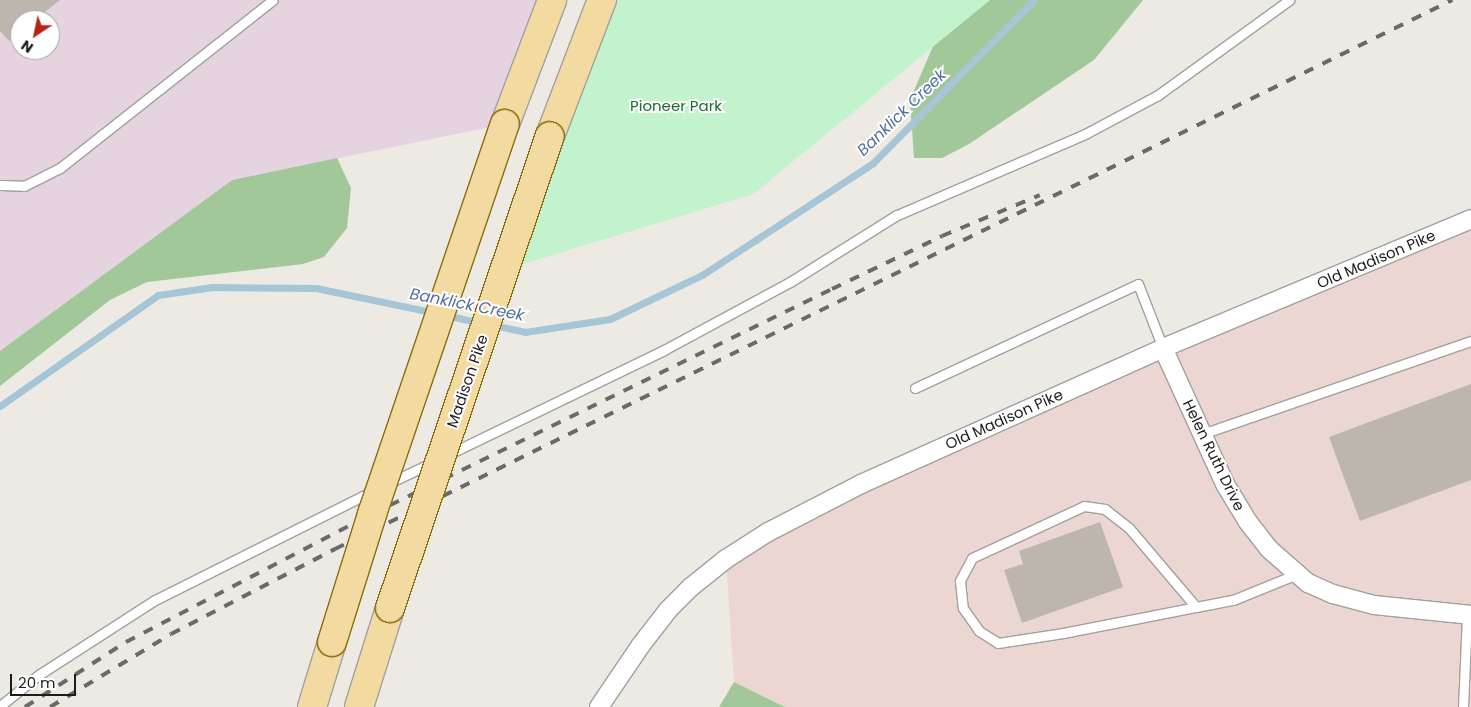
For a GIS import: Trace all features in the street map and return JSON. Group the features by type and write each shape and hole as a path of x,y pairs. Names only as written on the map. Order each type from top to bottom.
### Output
{"main road":[{"path":"312,707 366,534 505,124 552,0"},
{"name":"Madison Pike","path":"359,707 390,608 550,136 602,0"}],"street":[{"name":"Old Madison Pike","path":"599,707 641,645 668,610 691,587 712,570 768,532 861,484 1163,348 1471,219"},
{"name":"Helen Ruth Drive","path":"1163,348 1225,484 1248,522 1269,549 1297,574 1308,583 1333,594 1374,605 1469,615"}],"lane":[{"path":"0,185 24,186 60,168 272,0"},
{"path":"0,706 40,674 155,600 664,350 790,282 897,215 1086,134 1158,95 1289,0"},
{"path":"915,388 1138,284 1163,348"},
{"path":"1202,434 1471,341"},
{"path":"1196,607 1129,528 1105,509 1084,506 972,558 960,581 963,608 979,632 998,643 1196,607 1233,600 1297,574"},
{"path":"1463,707 1469,615"}],"shaded area":[{"path":"0,0 552,0 505,124 232,180 0,351"},
{"path":"1471,219 1471,707 785,707 734,682 726,559 768,532"}],"green space":[{"name":"Pioneer Park","path":"602,0 990,0 753,194 523,264 550,136"},
{"path":"990,0 1143,0 1094,60 969,144 942,158 914,158 910,100 933,46"},
{"path":"337,158 351,188 347,228 324,257 303,264 147,282 110,300 0,386 0,351 232,180"},
{"path":"734,682 785,707 719,707"}],"building":[{"path":"0,0 60,0 48,10 10,10 10,40 0,31"},
{"path":"1471,384 1471,480 1360,521 1329,437"},
{"path":"1100,522 1123,587 1022,623 1004,570 1023,564 1019,551"}],"waterway":[{"name":"Banklick Creek","path":"493,325 525,332 610,319 702,275 873,163 1034,0"},
{"name":"Banklick Creek","path":"0,406 158,295 212,287 316,288 436,313"},
{"name":"Banklick Creek","path":"446,315 482,323"}],"railway":[{"path":"50,707 171,634 335,549 1452,0"},
{"path":"25,707 126,642 372,514 942,236 1040,195"}]}
